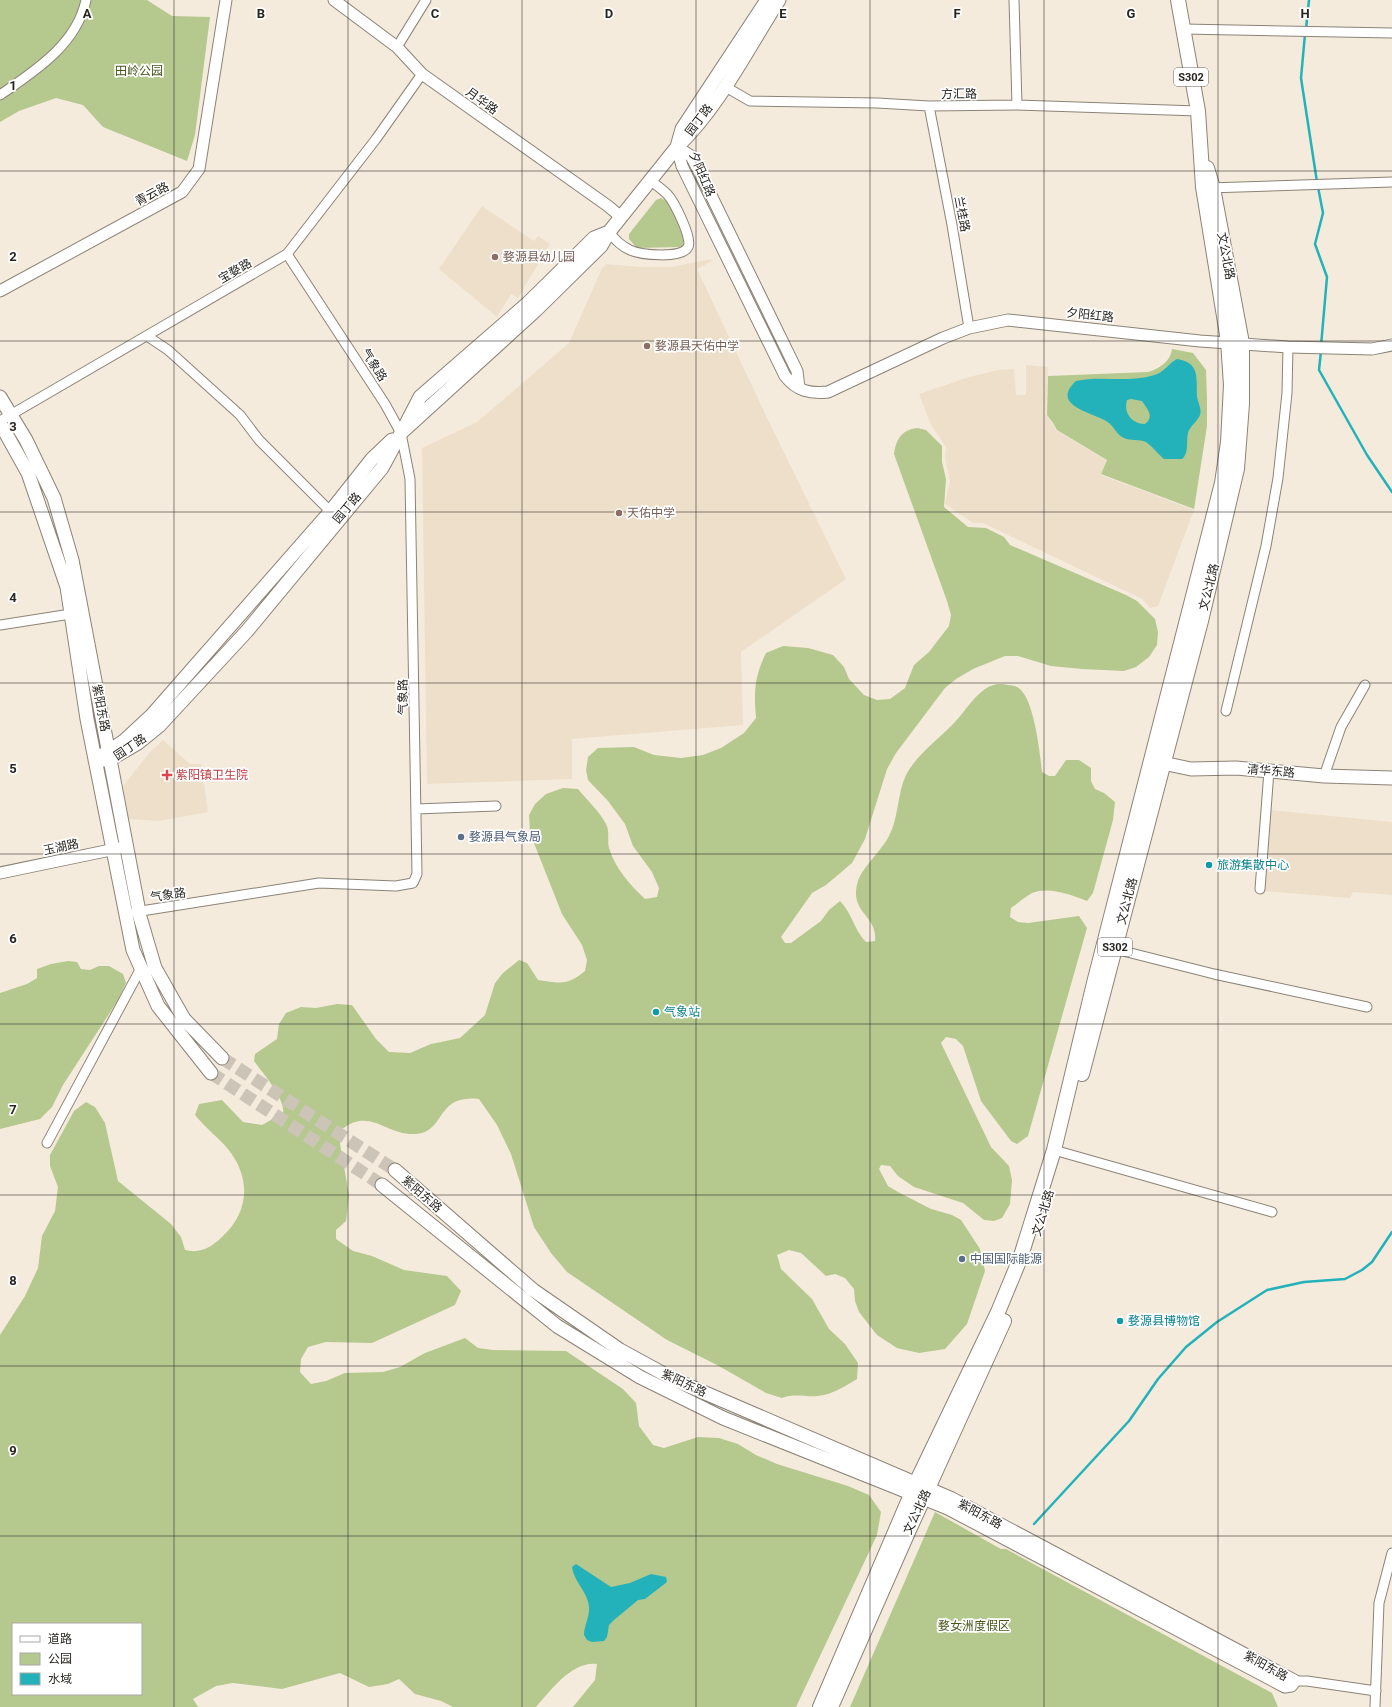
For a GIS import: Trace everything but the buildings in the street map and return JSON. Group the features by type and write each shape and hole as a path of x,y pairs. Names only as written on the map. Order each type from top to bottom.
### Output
{"main road":[{"path":"677,147 682,129 767,0"},
{"name":"园丁路","path":"95,760 138,743 159,726 247,630 334,515 382,468 401,433 535,311 602,246 609,232 650,180 677,147 690,135 724,86 779,0"},
{"name":"文公北路","path":"820,1707 920,1491 993,1348 1030,1257 1157,762 1201,622 1237,468 1242,404 1235,342 1208,188 1210,174 1201,154 1198,111 1178,0"},
{"name":"紫阳东路","path":"0,397 4,420 28,473 66,587 77,613 109,755 139,911 155,968 184,1019 222,1058"},
{"name":"紫阳东路","path":"77,613 95,760 133,950 158,1006 211,1073"},
{"name":"清华东路","path":"1157,762 1190,769 1236,768 1324,776 1392,778"},
{"name":"紫阳东路","path":"394,1170 533,1290 620,1350 675,1380 920,1491 948,1508 1285,1686 1291,1685 1294,1681"},
{"name":"紫阳东路","path":"382,1185 557,1326 640,1378 723,1418 920,1491"},
{"name":"文公北路","path":"831,1707 920,1491"}],"street":[{"path":"0,95 44,64 69,36 81,17 86,0"},
{"name":"青云路","path":"0,290 182,192 199,168 226,0"},
{"name":"月华路","path":"334,0 397,47 422,74 608,206 621,217"},
{"path":"397,47 426,0"},
{"path":"1014,0 1017,105"},
{"path":"1183,29 1392,33"},
{"name":"宝婺路","path":"4,420 287,254 376,140 422,74"},
{"name":"方汇路","path":"724,86 750,101 870,103 929,106 1017,105 1198,111"},
{"name":"兰桂路","path":"929,106 952,225 969,328"},
{"name":"夕阳红路","path":"677,147 682,166 786,376 799,388 813,393 828,392 943,338 969,328 1008,320 1200,341 1235,342 1288,347 1372,350 1392,345"},
{"path":"609,232 622,246 640,253 671,254 685,250 689,246 689,236 670,198 650,180"},
{"path":"1208,188 1392,182"},
{"name":"气象路","path":"126,914 319,883 396,886 413,883 417,874 410,479 401,433 385,404 287,254"},
{"path":"147,336 168,350 240,415 259,440 334,515"},
{"path":"1226,711 1266,546 1273,508 1278,478 1287,392 1288,347"},
{"path":"0,624 77,613"},
{"path":"1324,776 1341,727 1365,685"},
{"path":"1260,889 1269,771"},
{"path":"416,809 496,806"},
{"name":"玉湖路","path":"0,873 127,846"},
{"path":"1109,947 1214,974 1367,1007"},
{"path":"47,1143 141,968"},
{"path":"1058,1151 1272,1212"},
{"path":"1375,1707 1379,1603 1392,1553"},
{"path":"1294,1681 1307,1681 1376,1691"}],"shaded area":[{"name":"婺源县幼儿园","path":"482,206 534,241 538,236 550,244 518,298 511,294 497,317 439,269"},
{"name":"天佑中学","path":"711,259 712,261 697,269 770,424 846,579 741,652 743,725 572,739 572,779 427,784 422,448 477,422 569,343 602,268 606,264 640,267 671,267"},
{"path":"1026,365 1048,367 1046,414 1056,430 1106,460 1101,475 1194,510 1158,606 1150,608 1142,599 983,523 973,523 945,504 950,481 945,458 946,447 931,425 919,394 969,377 998,370 1014,369 1016,395 1026,395"},
{"name":"紫阳镇卫生院","path":"163,740 190,764 201,764 208,812 159,821 129,819 123,786 150,752"},
{"path":"1270,810 1392,822 1392,895 1353,892 1350,898 1263,891"}],"green space":[{"name":"田岭公园","path":"0,0 147,0 172,16 210,17 195,135 187,161 103,127 83,105 56,98 19,111 0,122"},
{"path":"661,198 671,204 687,239 683,246 679,247 637,248 629,239 629,234 656,200"},
{"path":"1172,349 1193,353 1206,370 1207,426 1194,509 1101,474 1107,460 1057,430 1047,415 1048,376 1148,372 1164,364 1167,361"},
{"path":"917,428 926,430 942,446 942,462 946,479 944,507 968,527 986,528 1004,537 1010,545 1137,601 1155,619 1158,632 1157,645 1149,657 1136,667 1124,671 1051,666 1018,656 1005,656 973,669 956,679 945,688 896,753 887,769 865,839 852,863 826,885 812,893 781,937 785,943 791,943 821,921 829,910 840,901 866,942 875,941 875,932 872,925 857,900 856,892 860,876 889,836 895,821 903,782 911,767 916,760 957,720 976,697 991,686 999,684 1012,685 1023,692 1032,713 1040,752 1042,772 1049,776 1055,776 1066,760 1079,760 1091,768 1091,781 1095,789 1104,793 1115,802 1113,820 1093,893 1087,901 1060,892 1045,890 1032,893 1011,908 1010,917 1018,922 1028,923 1079,916 1087,928 1028,1136 1017,1144 1011,1141 981,1101 963,1046 956,1039 946,1037 941,1043 991,1147 1009,1166 1012,1180 1010,1204 1002,1218 994,1221 984,1220 963,1203 914,1187 898,1176 890,1166 881,1165 879,1169 888,1186 931,1209 952,1215 961,1220 980,1249 985,1271 967,1324 945,1349 919,1353 897,1348 877,1335 859,1312 855,1301 854,1289 845,1278 835,1274 826,1276 801,1253 789,1250 777,1255 781,1269 812,1299 829,1329 845,1344 858,1363 857,1379 838,1390 823,1395 791,1396 782,1398 766,1393 717,1365 667,1340 567,1272 551,1253 534,1227 511,1154 497,1125 479,1099 465,1099 455,1102 448,1107 432,1127 426,1132 416,1134 405,1133 370,1121 361,1121 351,1123 341,1130 340,1144 349,1195 346,1221 336,1230 336,1239 353,1251 372,1256 404,1270 447,1276 461,1291 455,1305 372,1343 326,1342 308,1347 301,1359 300,1372 311,1384 326,1381 345,1373 383,1372 400,1367 425,1353 465,1338 478,1348 493,1350 566,1351 623,1389 636,1403 639,1426 653,1445 664,1448 698,1437 719,1438 738,1444 756,1455 777,1464 848,1486 869,1495 881,1512 877,1535 796,1707 573,1707 595,1680 597,1664 588,1664 579,1667 563,1678 536,1707 453,1707 441,1701 415,1694 399,1679 388,1684 369,1687 340,1673 282,1689 233,1683 216,1686 193,1699 198,1707 0,1707 0,1335 25,1296 38,1268 42,1236 55,1211 58,1187 50,1166 50,1155 74,1111 86,1102 95,1107 105,1123 118,1181 171,1224 181,1237 185,1250 196,1251 206,1249 223,1236 238,1217 242,1207 244,1186 242,1175 231,1153 195,1115 199,1104 222,1100 243,1122 262,1125 283,1113 281,1101 254,1061 255,1054 277,1039 279,1024 286,1013 301,1007 316,1008 337,1004 352,1005 376,1039 389,1052 410,1053 431,1044 460,1038 485,1015 495,983 503,973 519,960 527,963 538,980 563,982 579,976 585,971 587,960 582,945 562,914 530,833 529,815 535,804 546,794 563,788 578,789 606,824 608,830 609,848 615,862 624,876 645,899 657,897 659,888 652,872 633,846 625,824 608,801 588,780 586,770 588,757 598,748 634,747 654,755 681,758 703,755 721,748 744,733 756,718 756,685 762,662 766,653 783,646 808,648 833,655 844,667 849,679 864,695 877,700 890,699 905,688 914,665 929,652 949,626 951,615 947,601 894,454 896,444 900,436 907,431"},
{"path":"68,961 77,962 81,969 90,970 99,966 109,966 123,974 126,983 118,1000 63,1085 52,1107 40,1119 0,1129 0,993 27,984 37,978 37,969 51,964"},
{"name":"婺女洲度假区","path":"935,1512 1001,1549 1006,1549 1272,1693 1278,1707 850,1707"}],"water":[{"path":"1177,359 1185,361 1194,368 1197,378 1197,397 1201,410 1199,417 1188,433 1186,451 1182,459 1164,459 1146,442 1122,437 1109,423 1078,408 1071,403 1068,397 1069,390 1076,381 1086,379 1127,379 1147,377 1160,373","holes":["1131,399 1142,401 1150,415 1145,424 1140,424 1133,420 1126,409 1127,400"]},
{"path":"576,1564 611,1587 630,1583 651,1574 666,1577 667,1582 645,1599 638,1600 614,1620 609,1625 607,1637 604,1641 592,1642 587,1640 584,1635 589,1614 589,1607 586,1597 573,1572 572,1567"}],"waterway":[{"path":"1306,29 1309,0"},
{"path":"1305,34 1301,78 1317,182"},
{"path":"1318,187 1323,213 1315,244 1327,277 1321,346"},
{"path":"1321,351 1319,370 1367,455 1392,492"},
{"path":"1034,1524 1129,1421 1158,1379 1186,1347 1217,1322 1267,1290 1304,1282 1345,1279 1362,1270 1372,1262 1392,1232"}],"tunnel":[{"path":"222,1058 395,1170"},
{"path":"211,1073 382,1185"}],"place":[{"name":"婺源县幼儿园","path":"495,257"},
{"name":"婺源县天佑中学","path":"647,346"},
{"name":"天佑中学","path":"619,513"},
{"name":"紫阳镇卫生院","path":"167,775"},
{"name":"婺源县气象局","path":"461,837"},
{"name":"旅游集散中心","path":"1209,865"},
{"name":"气象站","path":"656,1012"},
{"name":"中国国际能源","path":"962,1259"},
{"name":"婺源县博物馆","path":"1120,1321"}]}
